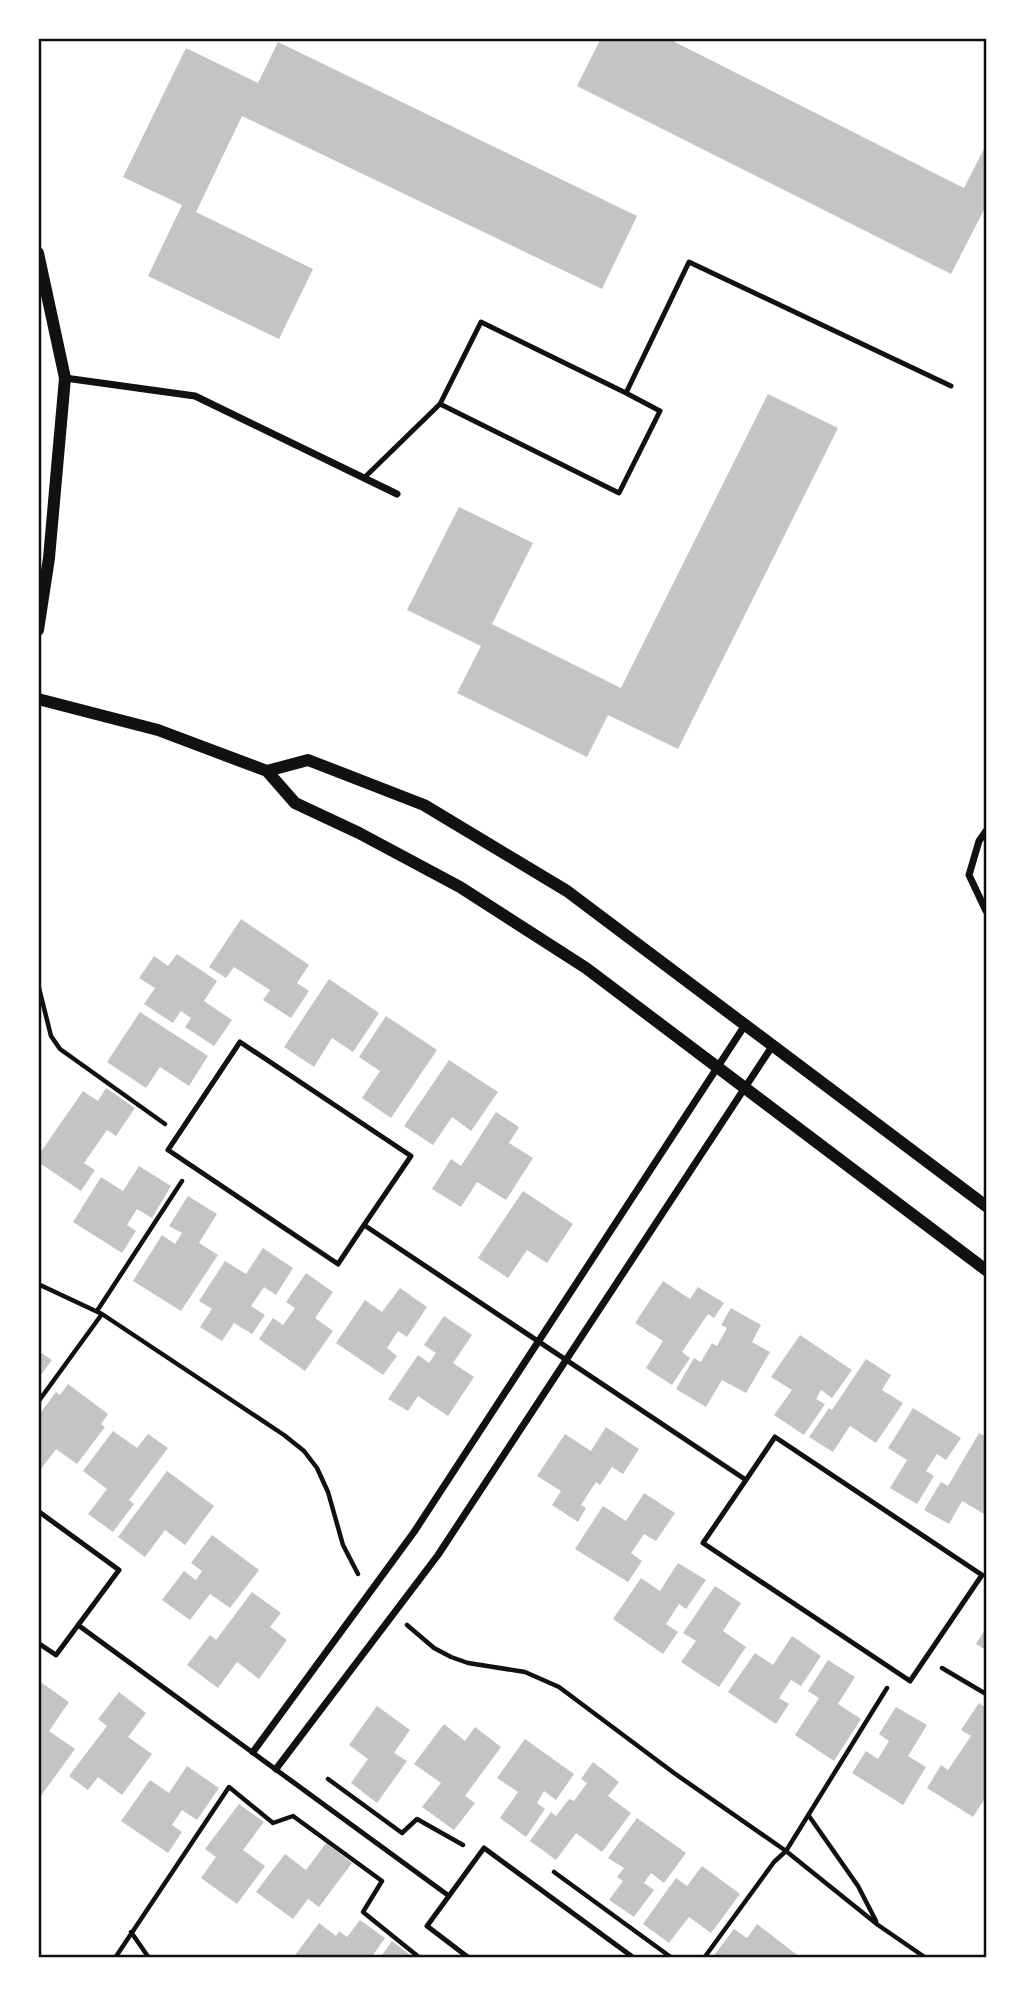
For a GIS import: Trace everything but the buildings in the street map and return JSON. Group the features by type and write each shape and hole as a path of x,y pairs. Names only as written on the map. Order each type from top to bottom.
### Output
{"street":[{"path":"38,629 49,558 65,378 39,257"},
{"path":"65,378 195,396 397,494"},
{"path":"38,699 158,730 267,771 295,803 359,833 460,887 586,968 986,1270"},
{"path":"267,771 308,760 424,805 567,891 986,1206"},
{"path":"986,831 979,841 969,875 986,911"},
{"path":"253,1752 414,1532 746,1024"},
{"path":"276,1769 438,1555 773,1045"}],"lane":[{"path":"626,393 689,262 951,386"},
{"path":"365,477 440,404 481,322 660,411 619,493 440,404"},
{"path":"240,1042 411,1156 338,1264 168,1150 179,1134 240,1042"},
{"path":"364,1225 746,1480"},
{"path":"775,1437 982,1575 926,1658 910,1681 704,1543 775,1437"},
{"path":"38,1511 119,1570 56,1655 38,1643"},
{"path":"78,1625 449,1896"},
{"path":"469,1958 427,1926 484,1848 634,1958"}],"path":[{"path":"38,984 51,1036 60,1049 179,1134"},
{"path":"38,1402 100,1313 192,1166"},
{"path":"38,1284 100,1313 304,1451 317,1468 328,1492 332,1515 343,1545 361,1579"},
{"path":"401,1620 434,1648 451,1657 468,1663 525,1672 559,1687 674,1773 786,1851 878,1924 926,1958"},
{"path":"926,1658 986,1694"},
{"path":"704,1958 774,1862 786,1851 897,1672"},
{"path":"114,1958 229,1787 273,1823 293,1816 382,1881 363,1912 420,1958"},
{"path":"809,1816 858,1886 878,1924"},
{"path":"131,1932 149,1958"}]}
